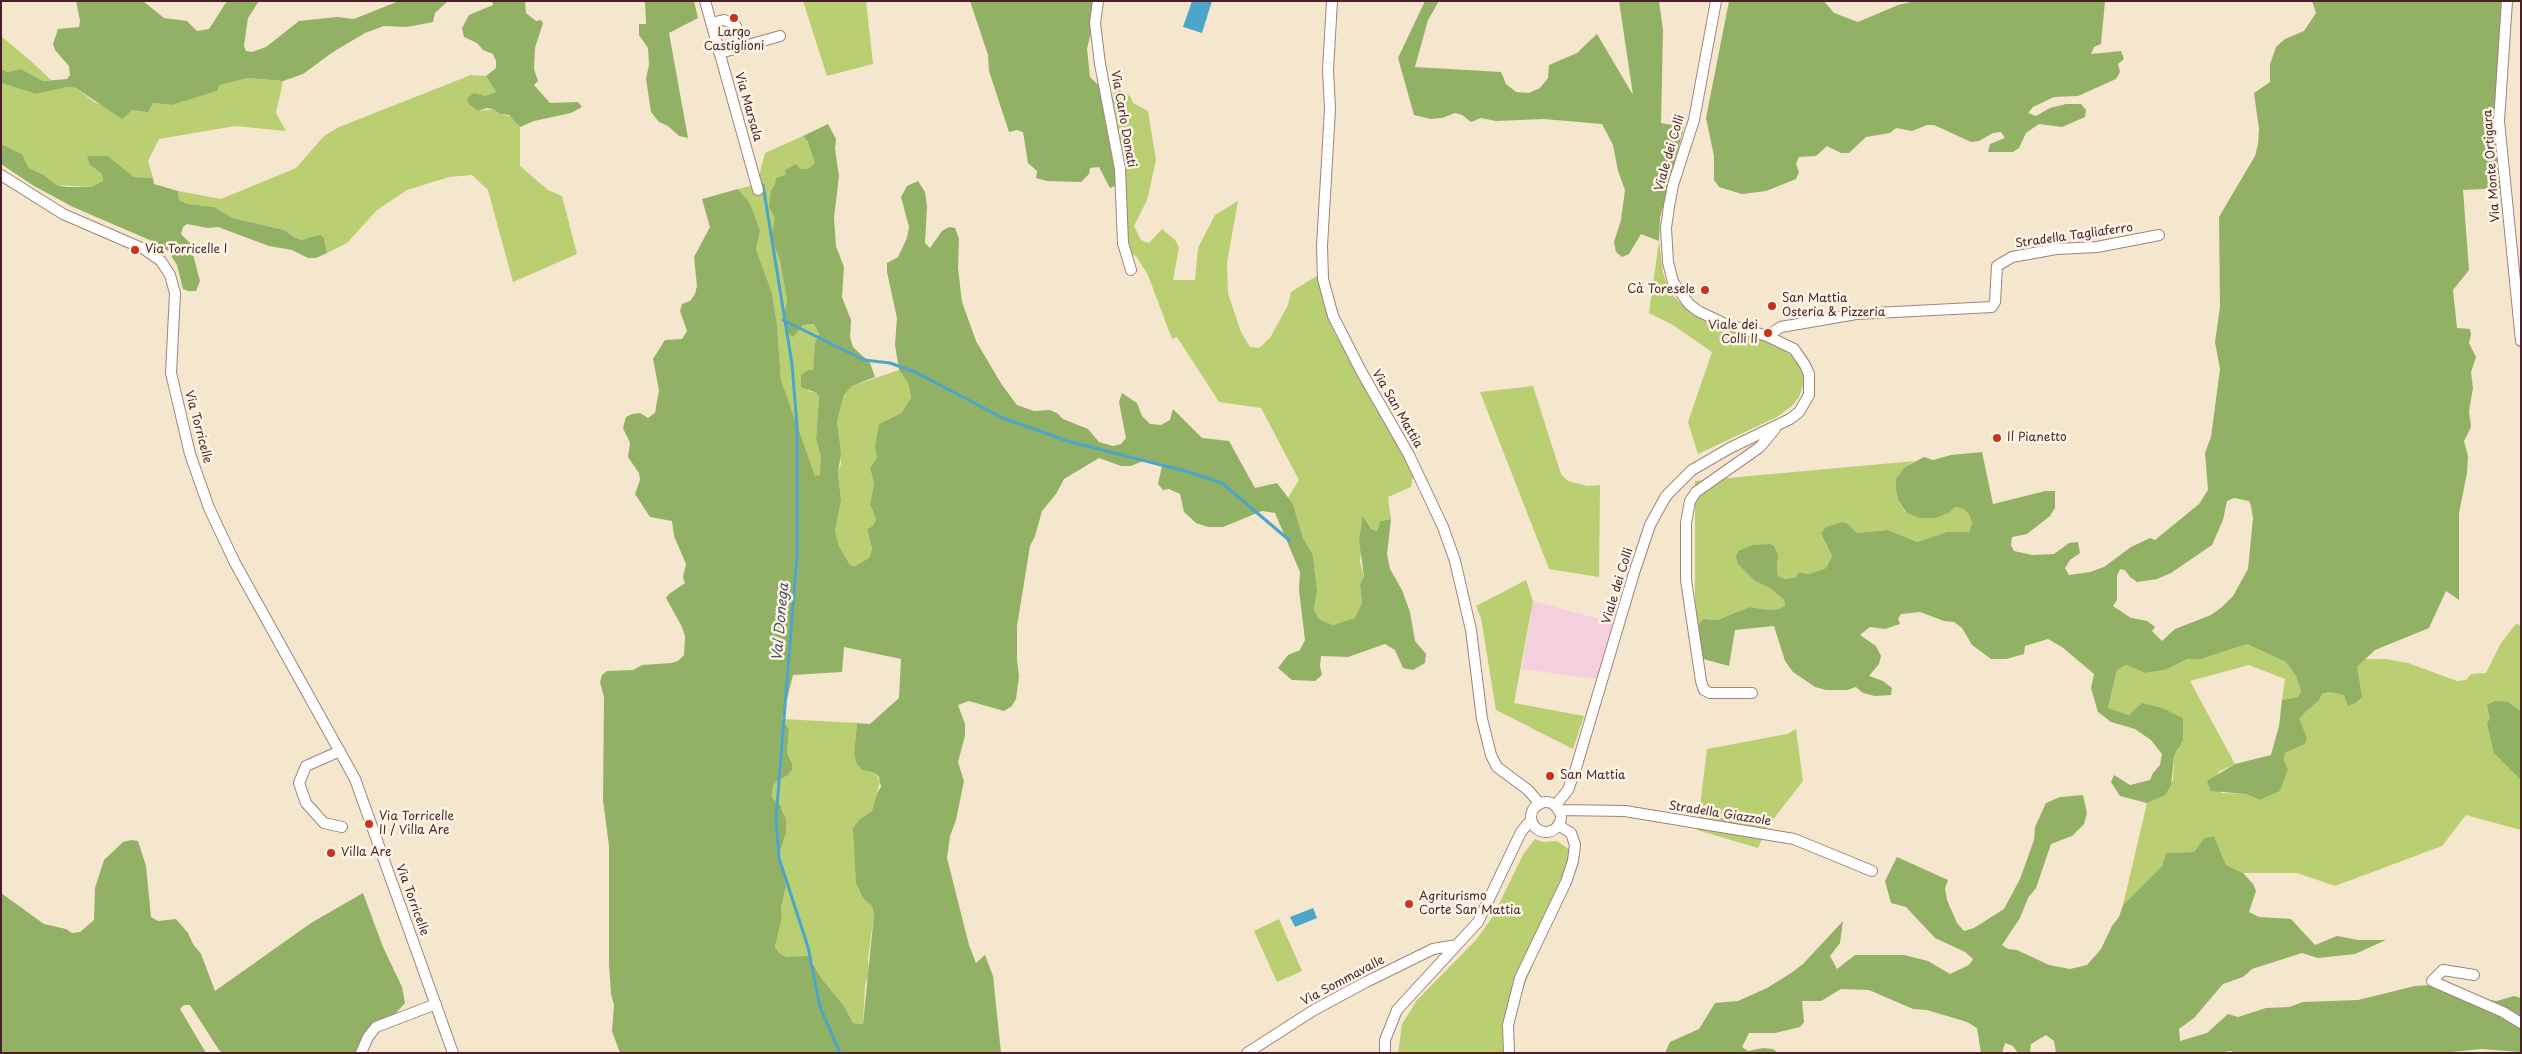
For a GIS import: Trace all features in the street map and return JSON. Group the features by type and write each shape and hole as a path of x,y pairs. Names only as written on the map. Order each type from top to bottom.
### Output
{"street":[{"name":"Via Marsala","path":"705,1 758,190"},
{"name":"Via Carlo Donati","path":"1098,1 1095,23 1100,64 1120,169 1123,243 1131,270"},
{"name":"Via San Mattia","path":"1332,1 1328,70 1330,109 1322,246 1326,288 1337,324 1360,371 1409,455 1443,527 1455,561 1472,630 1482,719 1490,755 1497,767 1528,790 1540,804"},
{"name":"Viale dei Colli","path":"1557,808 1568,790 1576,768 1650,525 1666,496 1692,470 1730,448 1775,428 1800,412 1809,395 1810,384 1806,365 1794,349 1767,336 1723,323 1698,311 1681,295 1673,282 1668,262 1666,228 1669,206 1673,185 1694,120 1716,1"},
{"name":"Via Monte Ortigara","path":"2507,1 2499,121 2514,245 2521,341"},
{"path":"711,23 724,20 736,26 741,46"},
{"path":"720,52 780,36"},
{"name":"Via Torricelle","path":"1,175 63,214 144,249 161,261 170,275 175,293 172,373 190,454 209,508 235,563 354,779 453,1053"},
{"name":"Stradella Tagliaferro","path":"1767,336 1781,327 1856,314 1992,307 1995,302 1997,266 2012,257 2056,249 2097,247 2159,235"},
{"name":"Viale dei Colli","path":"1752,693 1710,693 1704,690 1701,681 1686,580 1686,522 1690,501 1696,492 1760,447 1775,428"},
{"path":"340,751 306,766 298,783 306,803 324,823 342,827"},
{"path":"1385,1053 1385,1040 1397,1010 1478,922 1521,832 1531,820 1533,810 1540,804 1550,803 1557,808 1560,820 1553,830 1541,832 1531,820"},
{"name":"Stradella Giazzole","path":"1557,808 1626,811 1794,839 1872,871"},
{"path":"1510,1053 1508,1025 1520,978 1566,882 1573,861 1575,845 1571,833 1558,825"},
{"name":"Via Sommavalle","path":"1247,1053 1314,1010 1366,982 1433,949 1457,945"},
{"path":"2474,975 2443,970 2432,981 2503,1012 2521,1023"},
{"path":"361,1053 368,1037 376,1027 436,1004"}],"shaded area":[{"path":"1533,601 1614,623 1597,679 1522,669"}],"green space":[{"path":"76,1 143,1 164,18 187,21 197,31 209,29 227,1 259,1 248,18 244,46 246,51 252,52 266,47 299,21 337,17 354,19 399,1 448,1 435,13 433,22 407,27 384,26 365,33 333,52 303,74 283,81 248,78 220,85 217,91 172,105 153,103 148,112 132,110 122,119 76,88 68,87 36,94 1,83 1,69 7,72 21,69 43,81 67,79 70,75 69,66 55,50 53,44 58,29 79,27 80,21"},
{"path":"492,1 525,1 526,13 536,21 541,20 543,23 535,48 534,69 538,81 534,85 550,103 578,102 582,107 571,113 534,121 520,127 509,115 500,114 493,109 487,108 478,111 469,104 467,98 474,93 485,96 496,92 486,76 496,68 493,54 483,50 477,43 464,37 462,28 469,15 493,5"},
{"path":"645,1 694,1 698,18 669,33 688,138 679,136 668,126 659,122 651,112 646,79 649,65 648,48 639,35 639,24 646,24"},
{"path":"803,1 866,1 873,64 827,76"},
{"path":"970,1 1094,1 1096,10 1087,49 1090,77 1112,98 1120,184 1110,188 1099,167 1090,168 1089,174 1081,182 1047,181 1036,178 1037,171 1028,163 1023,132 1017,130 1009,132 989,71 988,55"},
{"path":"1425,1 1439,1 1428,20 1415,67 1501,72 1506,84 1516,92 1529,93 1540,88 1548,78 1549,65 1577,53 1597,34 1633,95 1619,1 1659,1 1663,30 1661,123 1684,127 1660,218 1659,241 1641,234 1629,254 1622,257 1616,252 1614,242 1621,220 1625,190 1618,171 1613,145 1602,124 1544,119 1496,121 1481,118 1471,122 1462,115 1455,113 1442,118 1431,119 1414,115 1398,58"},
{"path":"1729,1 1824,1 1834,13 1858,22 1898,5 1911,2 2105,1 2101,44 2094,47 2091,54 2121,51 2124,59 2118,64 2120,72 2116,79 2078,96 2054,97 2033,107 2028,113 2036,116 2050,108 2066,104 2081,104 2086,110 2085,117 2062,127 2039,124 2026,133 2019,148 2013,152 1988,152 1990,144 2005,138 2001,132 1993,133 1979,141 1971,142 1934,125 1927,125 1912,131 1896,128 1890,133 1866,137 1849,153 1841,153 1827,146 1816,156 1799,157 1796,164 1799,172 1796,179 1766,191 1742,194 1719,187 1714,180 1714,156 1706,118"},
{"path":"2312,1 2505,1 2502,188 2463,190 2469,270 2453,290 2457,328 2470,329 2469,343 2476,357 2471,372 2473,388 2469,411 2471,427 2464,441 2468,456 2467,473 2459,513 2459,600 2446,591 2429,628 2375,650 2357,667 2362,697 2355,703 2348,706 2344,695 2329,692 2322,694 2319,700 2299,718 2307,738 2305,744 2285,753 2284,760 2288,770 2280,791 2260,800 2246,794 2211,791 2207,781 2235,764 2271,755 2279,726 2282,700 2298,697 2301,691 2296,676 2286,662 2247,644 2201,659 2188,659 2165,670 2145,673 2126,665 2117,670 2108,708 2129,715 2142,703 2162,708 2183,718 2183,740 2174,756 2171,786 2164,796 2147,803 2120,796 2111,782 2114,775 2130,785 2150,780 2160,765 2162,754 2151,740 2135,729 2111,722 2098,712 2091,688 2094,674 2062,647 2048,639 2025,646 2024,654 2006,659 1991,659 1972,645 1962,628 1954,622 1944,621 1920,612 1901,614 1898,619 1900,624 1885,629 1870,627 1860,635 1876,646 1881,656 1879,664 1869,676 1883,681 1892,688 1891,695 1875,696 1863,693 1856,687 1847,690 1826,690 1815,687 1793,672 1785,661 1774,626 1735,630 1729,666 1696,657 1696,629 1703,619 1717,620 1750,607 1769,610 1785,606 1784,600 1770,588 1755,581 1738,564 1736,557 1738,551 1753,545 1770,544 1774,546 1778,555 1778,576 1785,579 1796,577 1799,572 1809,574 1826,568 1832,556 1821,534 1826,527 1843,522 1848,524 1857,533 1888,530 1917,542 1947,532 1969,532 1972,523 1969,514 1963,509 1955,507 1950,512 1936,518 1919,518 1906,512 1898,500 1896,479 1905,467 1924,457 1933,460 1951,455 1982,452 1993,504 2045,491 2055,491 2055,508 2050,516 2027,534 2012,537 2011,545 2014,551 2032,555 2054,554 2069,543 2078,542 2080,553 2070,560 2065,568 2069,575 2090,572 2104,567 2131,547 2150,538 2155,540 2199,504 2208,490 2205,453 2211,437 2220,369 2215,342 2220,307 2219,217 2255,156 2259,129 2254,93 2270,82 2270,64 2276,47 2285,39 2304,31 2316,13","holes":["2234,498 2249,501 2253,518 2248,569 2233,596 2222,607 2211,615 2175,629 2162,641 2152,631 2155,627 2147,621 2131,618 2113,606 2117,600 2117,576 2120,569 2125,570 2137,582 2157,579 2171,573 2212,545 2223,520 2227,501"]},
{"path":"1,36 51,80 43,81 21,69 6,72 1,69"},
{"path":"471,75 486,76 496,92 485,96 478,111 493,109 500,114 512,117 520,127 520,166 548,190 562,196 577,254 513,282 488,190 472,175 449,177 407,190 377,210 347,243 327,253 324,238 302,240 284,230 233,218 214,207 188,204 179,200 178,191 221,199 296,168 324,136 339,127"},
{"path":"248,78 283,81 276,113 286,131 235,126 159,139 148,161 153,178 134,177 108,156 90,165 102,174 103,181 91,187 56,185 44,175 29,168 22,154 1,144 1,83 36,94 68,87 76,88 94,102 127,113 132,110 143,110 153,103 172,105 217,91 220,85"},
{"path":"1115,90 1120,90 1130,96 1133,103 1148,111 1156,160 1147,200 1134,226 1141,240 1149,243 1162,229 1175,240 1179,247 1173,280 1195,280 1198,248 1215,215 1238,201 1227,263 1228,293 1241,332 1250,347 1259,348 1270,338 1288,305 1291,292 1318,275 1334,332 1357,373 1368,373 1416,463 1411,487 1388,497 1391,519 1380,521 1377,531 1371,529 1364,517 1360,562 1364,576 1360,585 1362,603 1356,618 1333,625 1319,619 1314,610 1317,590 1313,555 1303,538 1293,504 1288,498 1299,480 1261,408 1219,402 1177,337 1172,339 1148,275 1136,256 1119,249 1120,184 1112,98"},
{"path":"828,124 836,139 835,149 839,176 834,218 836,246 844,267 842,297 851,320 850,337 853,347 870,363 875,377 852,386 844,395 837,421 841,454 838,472 841,501 835,531 839,546 850,565 855,566 869,558 872,549 867,529 873,526 876,519 870,505 874,484 870,468 877,458 875,447 879,424 901,413 911,398 908,383 899,370 895,345 897,318 887,272 887,263 898,257 907,238 909,227 901,197 907,186 918,181 925,192 927,206 925,243 930,248 942,231 949,227 955,228 959,239 958,268 962,302 976,341 1002,385 1017,405 1034,411 1050,410 1057,413 1063,419 1088,429 1099,442 1113,446 1121,444 1126,438 1119,402 1122,393 1137,403 1142,416 1150,424 1161,425 1170,420 1173,409 1202,438 1229,441 1255,488 1277,483 1293,504 1303,538 1313,555 1317,590 1314,610 1319,619 1333,625 1355,618 1362,603 1360,585 1364,576 1359,540 1363,516 1371,529 1377,531 1380,521 1391,519 1387,554 1390,569 1402,590 1410,612 1415,641 1426,654 1425,663 1413,670 1403,668 1395,650 1385,644 1348,657 1321,656 1320,666 1322,675 1315,681 1292,680 1278,668 1288,655 1300,650 1305,640 1299,590 1300,572 1275,513 1262,511 1223,527 1208,527 1196,523 1184,512 1180,494 1169,489 1163,490 1158,484 1162,466 1145,460 1131,466 1121,466 1099,458 1064,479 1056,494 1042,511 1030,546 1017,626 1019,677 1016,699 1012,706 1004,711 969,701 958,705 965,724 965,736 958,762 964,781 956,820 950,836 947,858 969,945 976,963 985,955 993,976 1001,1053 620,1053 612,1031 614,1005 611,994 609,964 609,846 603,800 604,697 600,682 602,675 607,671 633,670 642,665 678,661 684,655 685,636 666,598 685,583 683,577 686,564 674,536 672,521 650,517 635,494 640,480 639,473 628,457 630,443 623,428 626,417 632,414 640,413 648,418 655,413 659,390 653,359 665,340 682,339 687,331 680,311 682,304 690,301 695,294 697,286 694,257 710,227 702,199 738,189 749,202 760,230 756,249 772,293 777,325 781,380 815,476 820,475 821,457 816,439 819,397 817,393 801,387 801,375 808,370 813,370 815,343 819,334 814,324 803,325 793,337 788,333 783,320 787,300 780,261 771,237 775,218 769,207 771,190 775,185 776,178 786,175 785,170 796,164 800,169 808,169 815,163 808,142 803,136","holes":["844,647 901,659 899,698 870,724 857,723 854,754 857,764 862,770 875,773 879,777 881,787 877,793 872,811 860,819 853,828 856,883 862,897 872,906 874,914 863,1024 853,1023 844,1006 822,979 808,956 787,957 780,954 775,947 782,917 781,908 786,886 779,855 786,833 786,819 780,805 772,798 773,786 792,770 792,763 787,753 789,729 782,719 793,675 842,672"]},
{"path":"803,136 808,142 816,163 808,169 800,169 786,175 771,237 780,261 787,300 783,320 788,333 793,336 803,325 814,324 819,334 815,343 813,370 808,391 818,393 819,397 816,439 821,457 821,475 815,477 781,380 777,325 772,293 756,249 757,236 749,202 738,189 757,184 765,153"},
{"path":"1,144 22,154 29,168 44,175 56,185 67,187 91,187 103,181 102,174 90,165 87,156 108,156 134,177 153,178 154,184 178,191 179,200 188,204 214,207 233,218 284,230 302,240 320,235 324,238 327,253 316,258 308,258 292,250 269,246 218,227 208,228 187,224 183,227 181,234 190,243 200,281 196,291 188,291 183,289 177,265 168,251 159,244 73,207 34,186 1,164"},
{"path":"1659,241 1663,273 1674,297 1694,314 1717,327 1768,341 1780,347 1798,361 1805,379 1799,397 1792,406 1777,417 1698,454 1688,422 1712,352 1673,325 1649,313"},
{"path":"899,370 908,383 911,398 901,413 879,424 876,447 877,458 870,468 874,484 870,506 876,519 873,526 867,529 872,549 869,558 855,566 850,565 839,546 835,531 841,501 838,472 841,464 837,421 844,395 852,386"},
{"path":"1533,386 1561,474 1568,481 1587,486 1600,485 1599,577 1549,569 1480,392"},
{"path":"1915,461 1905,467 1896,490 1898,500 1905,512 1950,512 1955,507 1963,509 1969,514 1972,523 1969,532 1947,532 1917,542 1888,530 1857,533 1848,524 1821,535 1832,556 1826,568 1809,574 1799,572 1796,577 1784,579 1778,576 1776,571 1779,560 1755,581 1770,588 1784,600 1785,606 1769,610 1750,607 1717,620 1703,619 1695,633 1695,481"},
{"path":"1526,580 1533,601 1514,703 1584,716 1573,749 1496,710 1481,618 1476,606"},
{"path":"2516,624 2521,625 2521,711 2508,702 2513,771 2521,780 2521,830 2466,815 2442,846 2335,886 2297,873 2243,873 2226,865 2214,836 2204,838 2194,852 2166,853 2162,866 2123,905 2147,803 2164,796 2173,780 2174,756 2179,749 2129,715 2108,708 2117,670 2126,665 2145,673 2165,670 2189,659 2201,659 2247,644 2286,662 2296,676 2301,691 2298,697 2282,700 2285,679 2249,665 2190,681 2235,764 2218,772 2221,793 2246,794 2260,800 2280,791 2288,770 2284,760 2285,753 2305,744 2307,738 2298,718 2319,700 2322,694 2330,692 2344,695 2357,667 2365,659 2386,659 2408,663 2457,681 2466,680 2471,674 2486,673 2501,643"},
{"path":"2495,701 2508,702 2521,711 2521,780 2494,753 2487,724 2490,718 2487,705"},
{"path":"782,719 857,723 854,754 862,770 875,773 880,781 872,811 860,819 855,858 858,889 862,897 872,906 874,914 868,959 869,973 865,985 863,1024 853,1023 844,1006 822,979 811,960 787,957 780,954 775,947 782,917 781,908 786,886 779,855 786,833 783,810 772,798 773,786 792,770 792,763 787,753 789,729"},
{"path":"1796,729 1803,781 1768,826 1758,848 1697,830 1707,749 1787,734"},
{"path":"2083,795 2087,813 2084,824 2072,836 2051,844 2036,888 2028,898 2020,918 2002,945 2008,949 2017,950 2049,965 2070,969 2087,965 2101,949 2112,926 2119,917 2123,905 2162,866 2166,853 2194,852 2204,838 2214,836 2226,865 2243,873 2253,884 2256,891 2249,912 2259,917 2291,919 2315,945 2337,936 2358,940 2386,940 2355,954 2318,958 2302,953 2252,969 2243,977 2223,984 2194,1018 2179,1029 2180,1041 2207,1033 2228,1014 2238,1017 2266,1008 2289,1007 2303,1002 2358,1000 2415,986 2432,985 2472,998 2497,1001 2514,996 2521,998 2521,1052 2481,1049 2442,1053 2233,1053 2231,1051 2218,1053 2056,1053 2054,1041 2046,1035 2031,1044 2030,1053 2018,1053 2013,1046 2005,1043 2002,1053 1981,1053 1977,1028 1967,1022 1927,1010 1913,1009 1869,990 1841,989 1821,1001 1802,1001 1804,1022 1800,1027 1775,1033 1749,1033 1742,1047 1748,1051 1763,1048 1773,1049 1778,1053 1665,1053 1670,1042 1699,1029 1715,1003 1738,1001 1767,988 1791,973 1803,964 1843,921 1840,943 1830,956 1837,969 1855,955 1904,955 1928,961 1950,974 1969,965 1973,959 1965,952 1935,938 1906,907 1891,903 1885,881 1897,857 1948,880 1945,888 1947,900 1957,923 1964,931 1974,928 2004,909 2020,879 2034,840 2035,827 2046,803 2060,797"},
{"path":"1535,839 1543,842 1557,841 1578,855 1520,996 1512,1023 1515,1053 1398,1053 1402,1024 1417,1000 1476,940 1493,916 1524,853"},
{"path":"138,841 146,866 151,917 158,921 176,919 188,933 193,944 201,954 215,991 311,923 363,893 383,947 402,987 405,1003 396,1013 383,1021 361,1053 223,1053 219,1050 190,1005 184,1005 180,1009 206,1053 1,1053 1,893 44,924 66,929 72,933 80,932 94,920 95,888 104,860 123,842"},
{"path":"1279,919 1302,971 1277,982 1254,931"}],"water":[{"path":"1192,1 1212,1 1202,33 1183,27"},
{"path":"1313,908 1317,918 1295,927 1290,917"}],"waterway":[{"name":"Val Donega","path":"763,185 792,364 797,426 797,555 776,819 779,858 808,947 820,1007 840,1053"},
{"path":"783,320 864,360 890,363 915,372 1003,418 1067,441 1189,472 1222,483 1289,540"}],"place":[{"name":"Largo Castiglioni","path":"734,18"},
{"name":"Via Torricelle I","path":"135,250"},
{"name":"Cà Toresele","path":"1705,290"},
{"name":"San Mattia Osteria & Pizzeria","path":"1772,306"},
{"name":"Viale dei Colli II","path":"1768,333"},
{"name":"Il Pianetto","path":"1997,438"},
{"name":"San Mattia","path":"1550,776"},
{"name":"Via Torricelle II / Villa Are","path":"369,824"},
{"name":"Villa Are","path":"331,853"},
{"name":"Agriturismo Corte San Mattia","path":"1409,904"}]}
